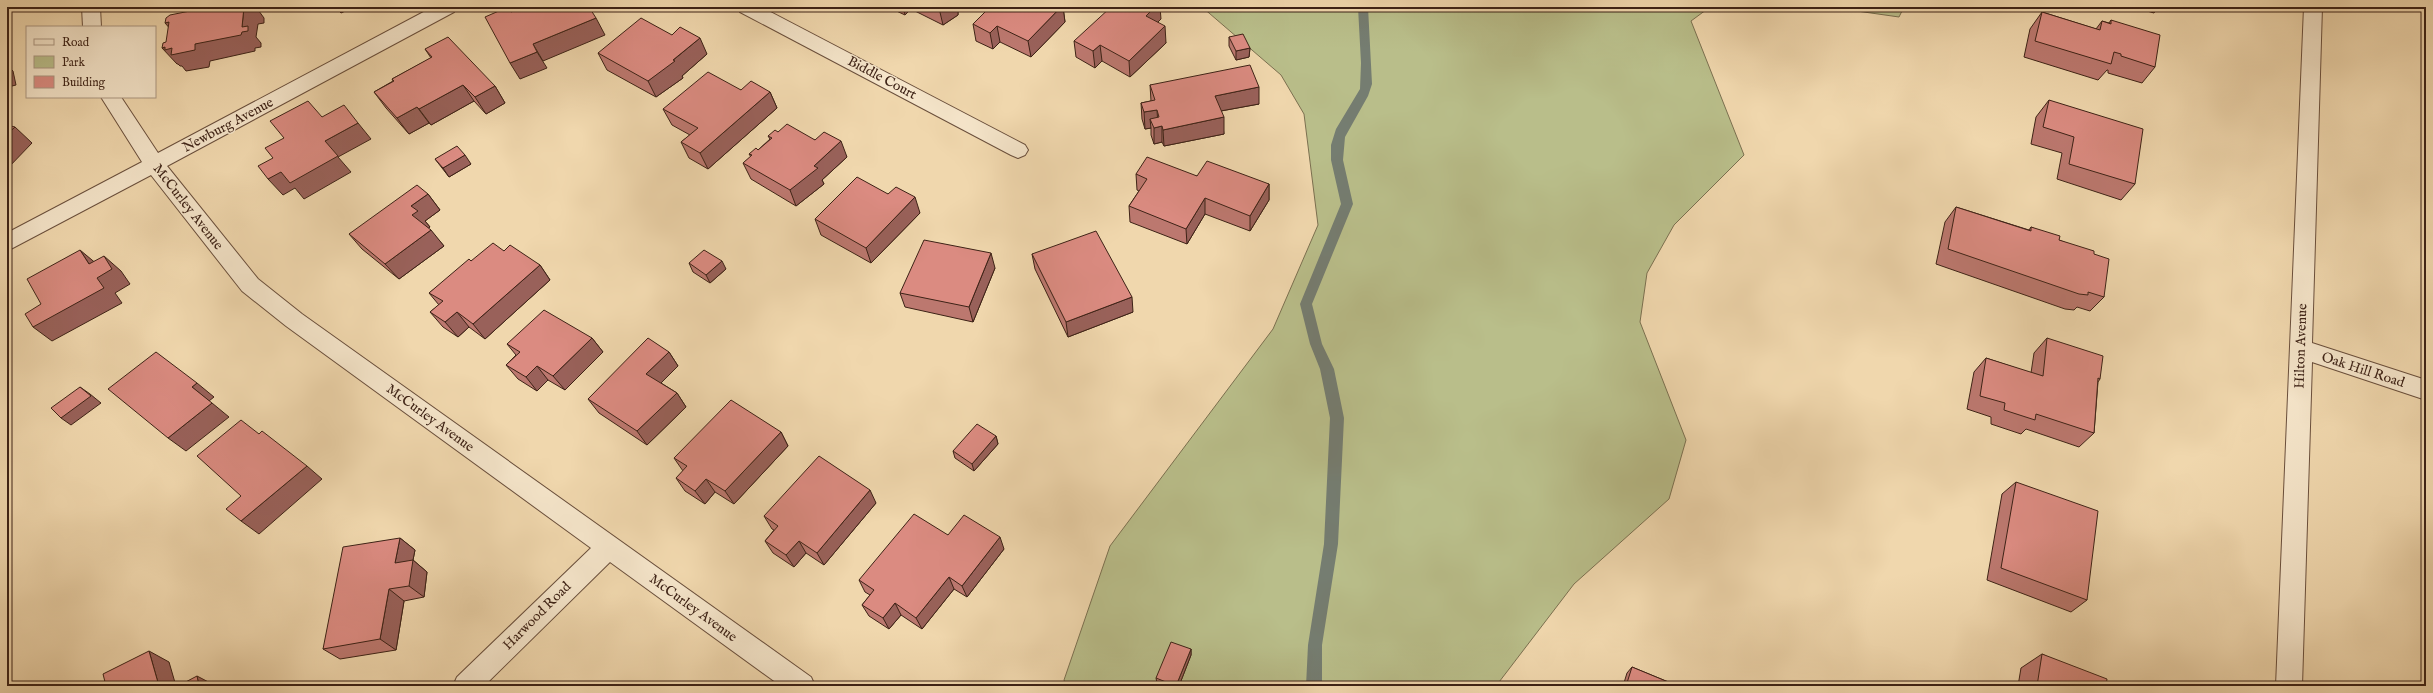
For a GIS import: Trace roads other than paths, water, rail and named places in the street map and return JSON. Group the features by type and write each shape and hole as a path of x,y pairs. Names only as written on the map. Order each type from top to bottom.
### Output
{"street":[{"path":"91,7 92,26"},
{"name":"Newburg Avenue","path":"7,243 448,7"},
{"name":"Biddle Court","path":"746,7 1018,150"},
{"name":"Hilton Avenue","path":"2289,686 2313,7"},
{"name":"McCurley Avenue","path":"112,98 154,164 250,285 300,324 802,686"},
{"name":"Oak Hill Road","path":"2300,349 2426,390"},
{"name":"Harwood Road","path":"466,686 608,546"}],"waterway":[{"path":"1314,686 1315,645 1331,544 1337,418 1327,369 1316,344 1306,304 1347,204 1345,189 1337,160 1337,145 1345,122 1359,103 1367,84 1366,35 1363,7"}]}
